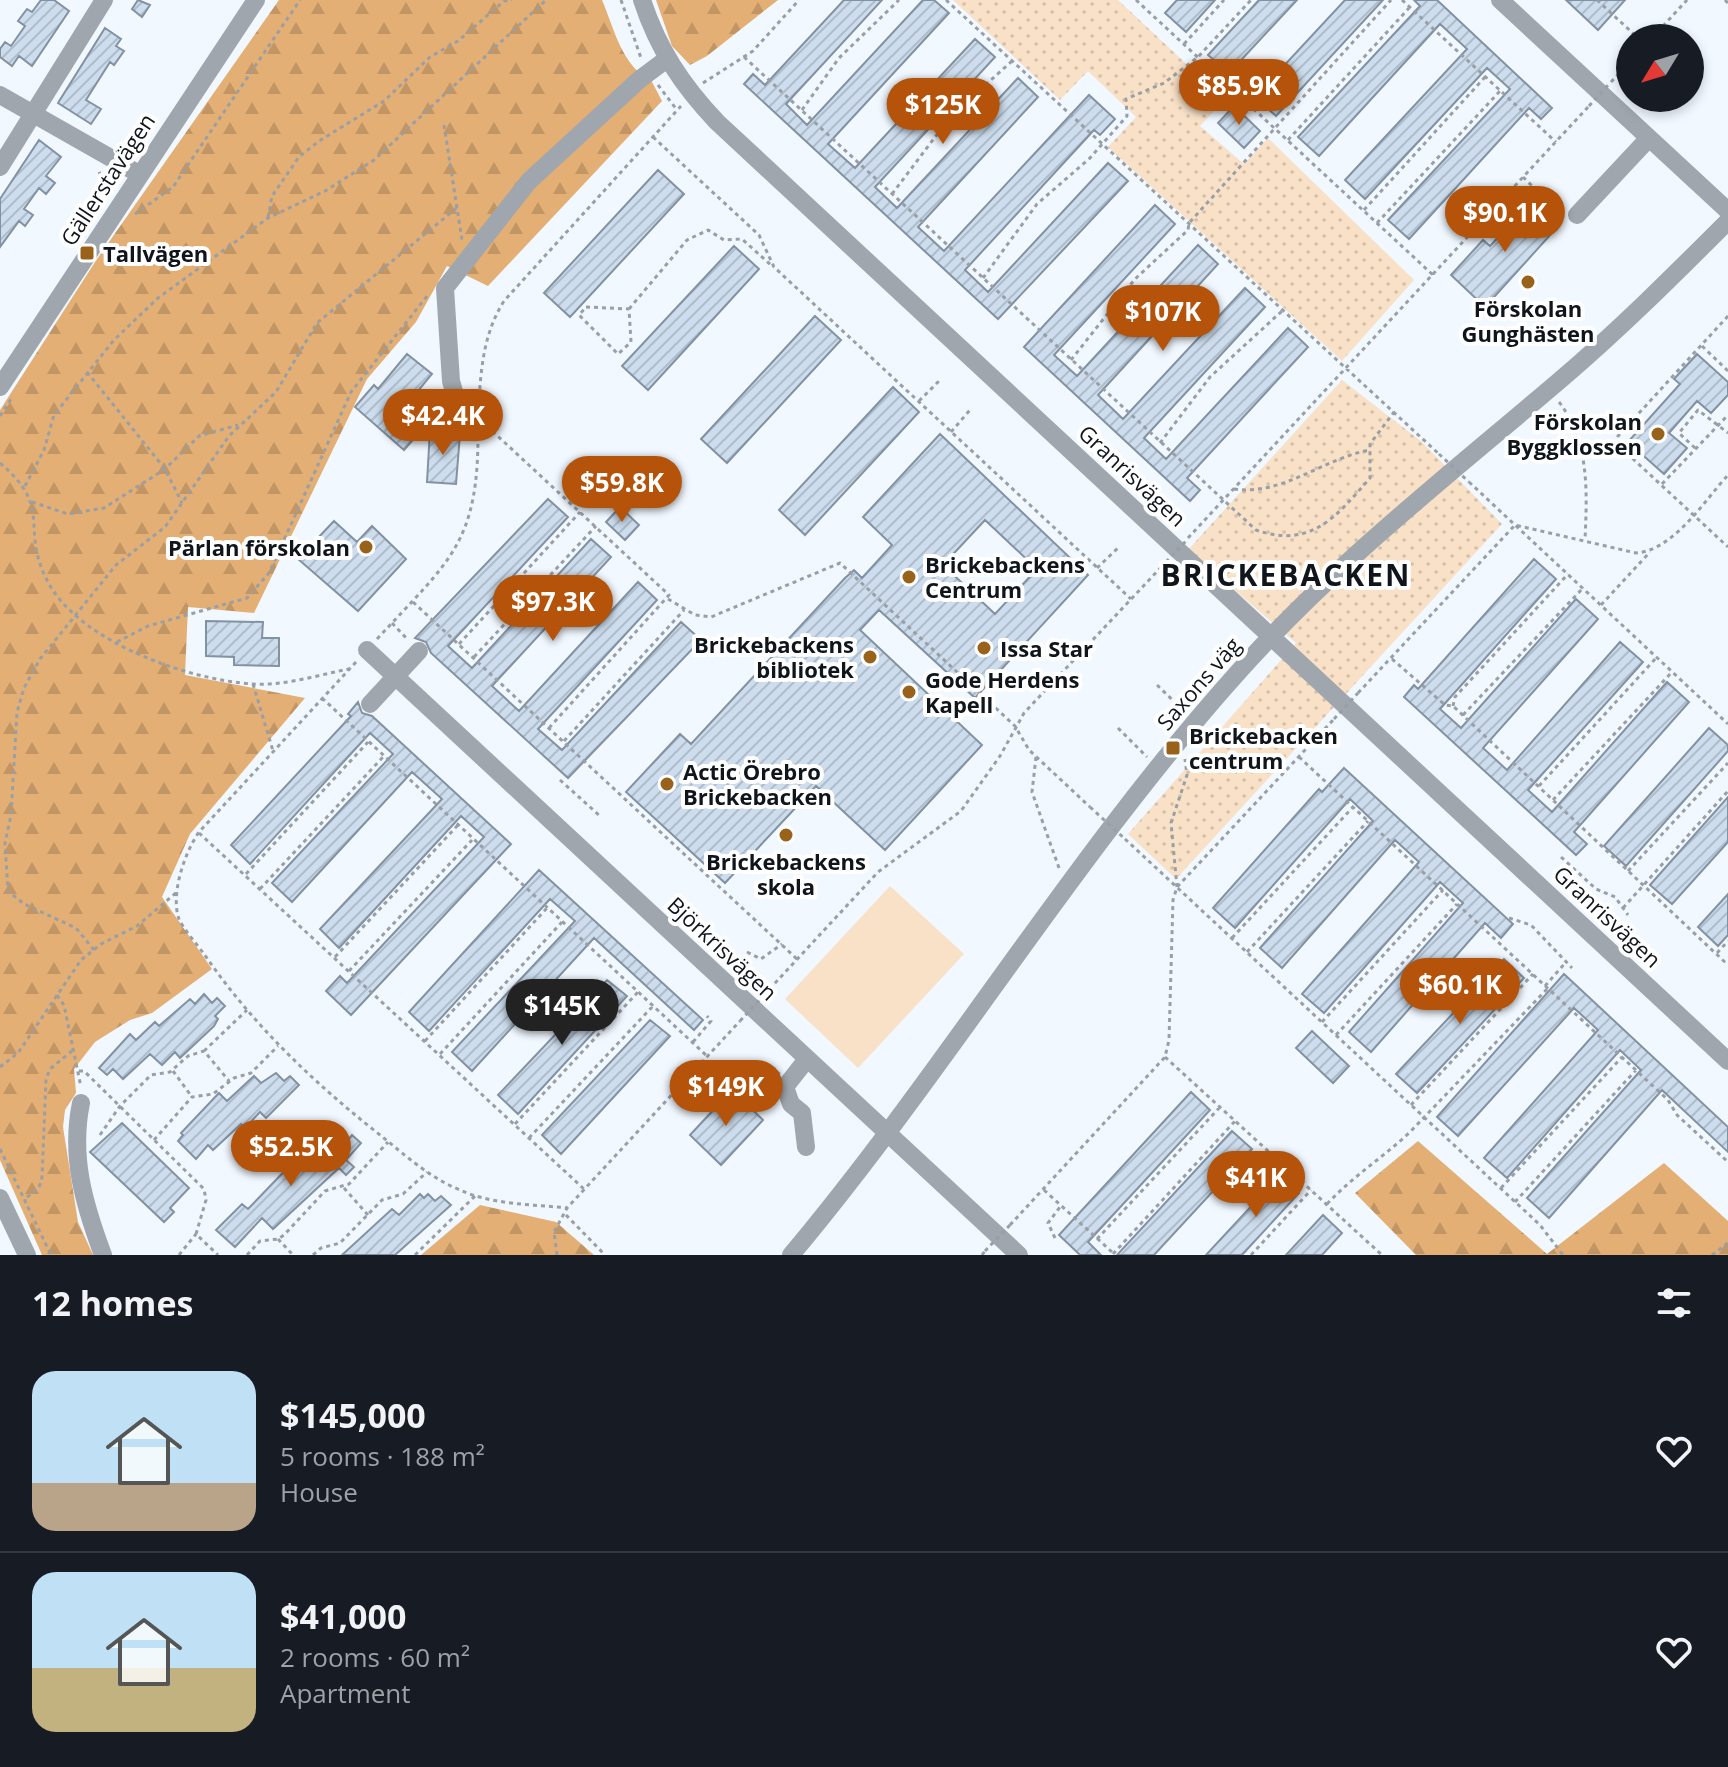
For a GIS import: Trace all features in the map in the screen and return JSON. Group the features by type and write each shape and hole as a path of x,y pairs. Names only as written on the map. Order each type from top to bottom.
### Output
{"street":[{"path":"0,167 104,0"},
{"name":"Gällerstavägen","path":"8,389 139,174 256,0"},
{"name":"Granrisvägen","path":"642,0 667,59 691,95 1728,1061"},
{"path":"1500,0 1728,211"},
{"path":"470,424 451,381 445,288 529,181 640,79 667,59"},
{"path":"0,95 139,174"},
{"path":"1577,215 1649,138"},
{"name":"Saxons väg","path":"791,1255 887,1133 1173,748 1271,636 1396,516 1549,390 1627,320 1728,221"},
{"name":"Björkrisvägen","path":"367,650 1019,1255"},
{"path":"370,704 419,651"},
{"path":"739,1074 762,1095 785,1087 807,1059"},
{"path":"785,1087 791,1104 802,1113 806,1147"},
{"path":"81,1103 76,1155 83,1201 103,1255"},
{"path":"0,1198 27,1255"}],"path":[{"path":"132,217 173,187 300,0"},
{"path":"268,218 272,196 299,157 384,101 430,57 458,41 504,1 512,0"},
{"path":"25,486 44,450 54,415 87,372 158,298 268,218 325,191 374,160 546,0"},
{"path":"792,8 794,0"},
{"path":"567,1208 487,1201 475,1196 427,1172 323,1090 247,1010 179,918 177,892 191,843 199,832 452,556 467,527 476,493 470,424 483,352 494,317 504,301 691,95 709,77 744,57 799,0"},
{"path":"802,110 839,58 899,0"},
{"path":"946,0 1728,724"},
{"path":"1136,0 1433,275"},
{"path":"1184,44 1224,0"},
{"path":"982,278 1026,216 1127,116 1126,99 1164,83 1198,57 1251,0"},
{"path":"1071,360 1110,307 1188,230 1189,223 1391,0"},
{"path":"1402,0 1556,142"},
{"path":"1597,0 1623,24"},
{"path":"1665,24 1687,0"},
{"path":"1287,140 1410,7"},
{"path":"744,57 1256,530 1278,537 1297,537 1317,529 1347,504 1370,478 1369,450 1394,412"},
{"path":"892,194 944,124 1012,61"},
{"path":"1363,210 1485,77"},
{"path":"557,1255 554,1232 566,1215 567,1208 584,1189 878,872 961,811 1000,756 1015,726 1616,77"},
{"path":"1377,223 1500,90"},
{"path":"444,125 459,206 464,264"},
{"path":"653,137 759,235 774,267"},
{"path":"90,216 107,186 104,176 93,166"},
{"path":"1523,177 1554,207 1577,215"},
{"path":"94,950 76,928 24,904 8,891 5,868 17,712 24,688 40,659 72,615 116,565 165,527 229,436 276,392 317,323 459,206"},
{"path":"629,309 586,307 579,315 618,354 631,342 629,309 687,240 708,230 724,240 742,239 1131,599"},
{"path":"117,642 148,626 247,598 269,573 351,392 430,293"},
{"path":"1160,443 1210,377 1282,311"},
{"path":"1728,316 1618,436 1617,444 1728,547"},
{"path":"1702,346 1728,371"},
{"path":"87,372 165,469 182,503"},
{"path":"919,401 939,381"},
{"path":"0,416 8,389"},
{"path":"1549,390 1563,408 1582,453 1588,481 1585,541"},
{"path":"951,432 970,410"},
{"path":"1696,448 1679,433 1698,410 1728,433"},
{"path":"1661,485 1728,415"},
{"path":"32,502 68,514 104,508 165,469 199,436 242,424"},
{"path":"470,424 489,428 666,591 668,599 702,618 711,617 840,563 1015,726 1036,757 1540,1225 1563,1255"},
{"path":"1234,489 1251,491 1279,481 1294,480 1348,454 1369,450"},
{"path":"2,464 25,486 32,502 44,574 53,593 72,615 117,642 169,665 253,684 349,669"},
{"path":"1601,605 1650,552 1668,541 1728,475"},
{"path":"459,644 580,512"},
{"path":"1515,525 1636,553 1650,552"},
{"path":"1177,887 1515,525"},
{"path":"474,657 596,526"},
{"path":"1097,568 1118,548"},
{"path":"1453,706 1455,697 1568,574"},
{"path":"1463,715 1583,588"},
{"path":"549,728 668,599"},
{"path":"412,601 797,959"},
{"path":"564,741 684,610"},
{"path":"392,623 419,651"},
{"path":"1539,786 1657,657"},
{"path":"1391,658 1445,705 1453,706 1463,715 1728,965"},
{"path":"1553,800 1672,672"},
{"path":"253,684 273,751"},
{"path":"1157,685 1185,712"},
{"path":"322,698 707,1056"},
{"path":"1118,728 1147,757"},
{"path":"245,875 368,742"},
{"path":"984,1253 1165,1057 1169,1040 1173,900 1177,887 1171,823 1187,775 1187,761 1173,748"},
{"path":"260,889 384,756"},
{"path":"1036,757 1032,792 1066,889"},
{"path":"1299,757 1636,1070 1728,1162"},
{"path":"1628,871 1728,763"},
{"path":"560,780 600,816"},
{"path":"1623,908 1728,791"},
{"path":"1232,938 1353,807"},
{"path":"1247,952 1368,821"},
{"path":"335,958 458,825"},
{"path":"199,832 584,1189"},
{"path":"349,971 473,839"},
{"path":"1561,857 1596,889 1615,897 1628,915"},
{"path":"1322,1022 1443,890"},
{"path":"0,1067 18,1053 67,976 94,950 137,926 177,892"},
{"path":"1336,1035 1457,904"},
{"path":"425,1041 547,908"},
{"path":"1509,918 1531,925 1572,968"},
{"path":"439,1055 562,922"},
{"path":"1716,954 1728,941"},
{"path":"747,952 761,959 782,944"},
{"path":"1327,1204 1351,1178 1388,1153 1424,1117 1566,962"},
{"path":"1411,1105 1533,974"},
{"path":"514,1125 638,992"},
{"path":"57,994 64,1005 79,1071 81,1103"},
{"path":"529,1138 653,1006"},
{"path":"100,1135 120,1106 151,1075 172,1071 188,1056 204,1051 247,1010"},
{"path":"693,1042 711,1021 707,1016"},
{"path":"154,1140 192,1097 213,1094 229,1081 256,1069 278,1046"},
{"path":"27,1197 39,1188 42,1177 46,1079 50,1069 73,1050"},
{"path":"204,1051 229,1081"},
{"path":"1165,1057 1382,1255"},
{"path":"1501,1188 1622,1057"},
{"path":"1515,1202 1636,1070"},
{"path":"79,1071 84,1071 204,1189 206,1200 196,1234 179,1255"},
{"path":"172,1071 192,1097"},
{"path":"1097,1239 1221,1106"},
{"path":"1043,1190 1114,1254 1236,1120"},
{"path":"247,1255 260,1241 278,1239 325,1191 343,1187 388,1142"},
{"path":"0,1149 27,1197 51,1255"},
{"path":"313,1255 321,1248 340,1243 384,1198 403,1194 427,1172"},
{"path":"343,1187 368,1215"},
{"path":"1251,1255 1311,1190"},
{"path":"415,1255 475,1196"},
{"path":"1055,1238 1048,1223 1061,1206"},
{"path":"566,1215 605,1255"},
{"path":"196,1234 218,1255"},
{"path":"278,1239 293,1255"},
{"path":"1712,1255 1728,1243"}],"shaded area":[{"path":"953,0 1118,0 1225,100 1200,126 1244,164 1268,138 1414,280 1342,361 1108,147 1136,117 1088,71 1060,100"},
{"path":"1342,380 1422,442 1502,524 1176,879 1128,834 1296,643 1188,550"},
{"path":"890,886 964,954 858,1068 785,999"}],"green space":[{"path":"279,0 602,0 626,56 641,74 651,80 662,101 488,286 447,266 416,322 367,379 254,613 188,607 185,675 305,698 190,834 162,897 212,969 152,1013 130,1020 95,1042 74,1069 76,1093 65,1110 63,1127 78,1222 93,1255 42,1255 0,1160 0,410 97,259"},
{"path":"656,0 778,0 707,56 690,65 672,46"},
{"path":"1418,1141 1547,1254 1664,1163 1728,1221 1728,1255 1416,1255 1355,1193"},
{"path":"480,1205 556,1222 594,1255 421,1255"}],"building":[{"path":"41,0 54,0 69,11 32,66 19,56 12,66 0,57 0,49 5,42 11,46 25,26 18,21 27,9 32,12"},
{"path":"138,0 150,5 142,17 132,9"},
{"path":"844,0 882,0 786,104 807,125 923,0 934,0 949,13 828,144 855,168 975,39 995,57 875,187 897,208 1018,78 1038,97 918,227 944,251 1089,95 1115,119 1100,135 1094,130 965,270 988,292 1108,163 1128,181 998,319 744,84 753,74 765,85"},
{"path":"1177,0 1215,0 1186,32 1165,13"},
{"path":"1259,0 1297,0 1229,73 1208,55"},
{"path":"1345,0 1383,0 1276,116 1255,97"},
{"path":"1414,0 1437,0 1552,108 1541,119 1529,108 1409,239 1388,220 1510,89 1487,68 1365,199 1345,180 1467,49 1440,24 1319,156 1298,137 1420,6"},
{"path":"1566,0 1625,0 1598,30"},
{"path":"105,28 121,39 116,46 124,51 114,65 110,62 86,100 101,109 91,124 58,103"},
{"path":"1234,106 1260,131 1244,148 1218,123"},
{"path":"39,140 61,157 46,176 55,183 46,194 39,188 24,209 33,215 25,226 19,221 0,247 0,199"},
{"path":"658,170 684,194 570,317 544,293"},
{"path":"1534,199 1561,223 1485,307 1451,275 1483,240 1490,246"},
{"path":"1155,205 1175,224 1054,355 1077,376 1198,245 1218,264 1098,395 1123,419 1245,288 1265,307 1144,438 1166,459 1288,328 1308,347 1187,478 1200,490 1190,501 1024,347"},
{"path":"734,246 759,269 648,390 622,366"},
{"path":"815,316 841,340 727,463 701,439"},
{"path":"407,354 432,374 403,409 424,427 404,450 355,407 374,385 378,389"},
{"path":"1697,354 1728,382 1728,395 1711,413 1697,401 1669,433 1687,448 1664,474 1628,442 1680,384 1674,379"},
{"path":"893,387 919,412 805,535 779,510"},
{"path":"430,430 460,434 456,484 427,482"},
{"path":"940,434 1088,575 975,698 879,610 860,630 982,745 885,850 816,786 725,883 626,792 680,734 691,744 845,578 854,570 862,578 892,545 863,517","holes":["985,520 1037,569 995,614 943,565"]},
{"path":"548,499 568,517 448,646 472,668 591,539 611,557 492,686 519,711 638,582 657,600 538,729 562,750 681,622 701,640 568,778 431,653 426,642 415,638"},
{"path":"620,507 639,525 625,540 606,522"},
{"path":"334,521 357,542 372,526 406,559 358,611 298,559"},
{"path":"1534,559 1556,579 1440,709 1461,728 1576,599 1598,619 1483,748 1507,770 1620,642 1643,662 1528,790 1552,812 1667,682 1689,702 1574,832 1587,844 1576,855 1404,697 1414,685 1418,689"},
{"path":"206,621 263,622 262,638 279,638 279,666 234,665 234,657 206,656"},
{"path":"358,702 362,713 372,716 511,844 351,1015 326,991 340,976 347,983 484,837 461,816 339,948 320,929 442,799 412,772 292,902 272,883 393,754 370,733 250,864 231,845 351,716 348,714"},
{"path":"1709,728 1728,745 1728,751 1626,866 1604,846"},
{"path":"1344,768 1513,924 1501,938 1485,923 1371,1052 1349,1032 1463,903 1440,882 1324,1013 1302,994 1419,862 1395,840 1282,968 1260,948 1373,821 1350,799 1235,928 1213,908 1319,789 1322,792"},
{"path":"1728,797 1728,842 1672,904 1650,885"},
{"path":"539,870 703,1020 694,1030 594,938 472,1071 452,1052 575,921 550,899 429,1031 409,1012"},
{"path":"1728,894 1728,935 1718,946 1698,927"},
{"path":"1504,959 1524,978 1417,1093 1396,1074"},
{"path":"1564,974 1728,1127 1728,1152 1662,1090 1549,1218 1527,1198 1641,1070 1620,1050 1507,1178 1484,1158 1598,1030 1574,1008 1458,1136 1437,1117"},
{"path":"607,980 627,996 518,1114 498,1095"},
{"path":"204,994 212,1003 217,998 225,1006 215,1016 218,1019 214,1026 180,1058 175,1052 162,1065 150,1054 123,1079 113,1069 107,1075 99,1068 130,1034 136,1040 155,1022 159,1026 190,999 195,1004"},
{"path":"650,1020 670,1036 561,1154 542,1135"},
{"path":"1312,1031 1349,1066 1333,1083 1296,1048"},
{"path":"771,1066 779,1073 768,1080 762,1074"},
{"path":"276,1073 284,1081 290,1076 299,1085 266,1118 260,1112 245,1128 241,1124 213,1150 208,1145 196,1159 178,1141 183,1135 181,1133 219,1093 227,1101 254,1076 261,1083"},
{"path":"732,1090 763,1120 721,1165 690,1135"},
{"path":"1191,1092 1210,1110 1088,1242 1101,1255 1080,1255 1059,1235"},
{"path":"122,1123 189,1188 170,1208 174,1212 164,1222 90,1152"},
{"path":"338,1131 348,1140 352,1135 361,1143 346,1160 354,1167 346,1175 339,1168 273,1229 262,1218 235,1247 216,1230 242,1204 248,1209 299,1156 302,1159 307,1154 310,1156"},
{"path":"1232,1131 1252,1149 1154,1255 1117,1255"},
{"path":"1280,1175 1299,1193 1242,1255 1206,1255"},
{"path":"420,1194 424,1198 428,1194 435,1201 441,1196 451,1205 395,1255 342,1255 392,1209 399,1215"},
{"path":"1323,1215 1342,1233 1322,1255 1286,1255"}],"place":[{"name":"Tallvägen","path":"87,253"},
{"name":"Förskolan Gunghästen","path":"1528,282"},
{"name":"Förskolan Byggklossen","path":"1658,434"},
{"name":"Pärlan förskolan","path":"366,547"},
{"name":"Brickebackens Centrum","path":"909,577"},
{"name":"Issa Star","path":"984,648"},
{"name":"Brickebackens bibliotek","path":"870,657"},
{"name":"Gode Herdens Kapell","path":"909,692"},
{"name":"Brickebacken centrum","path":"1173,748"},
{"name":"Actic Örebro Brickebacken","path":"667,784"},
{"name":"Brickebackens skola","path":"786,835"}],"district":[{"name":"BRICKEBACKEN","path":"1286,574"}]}
